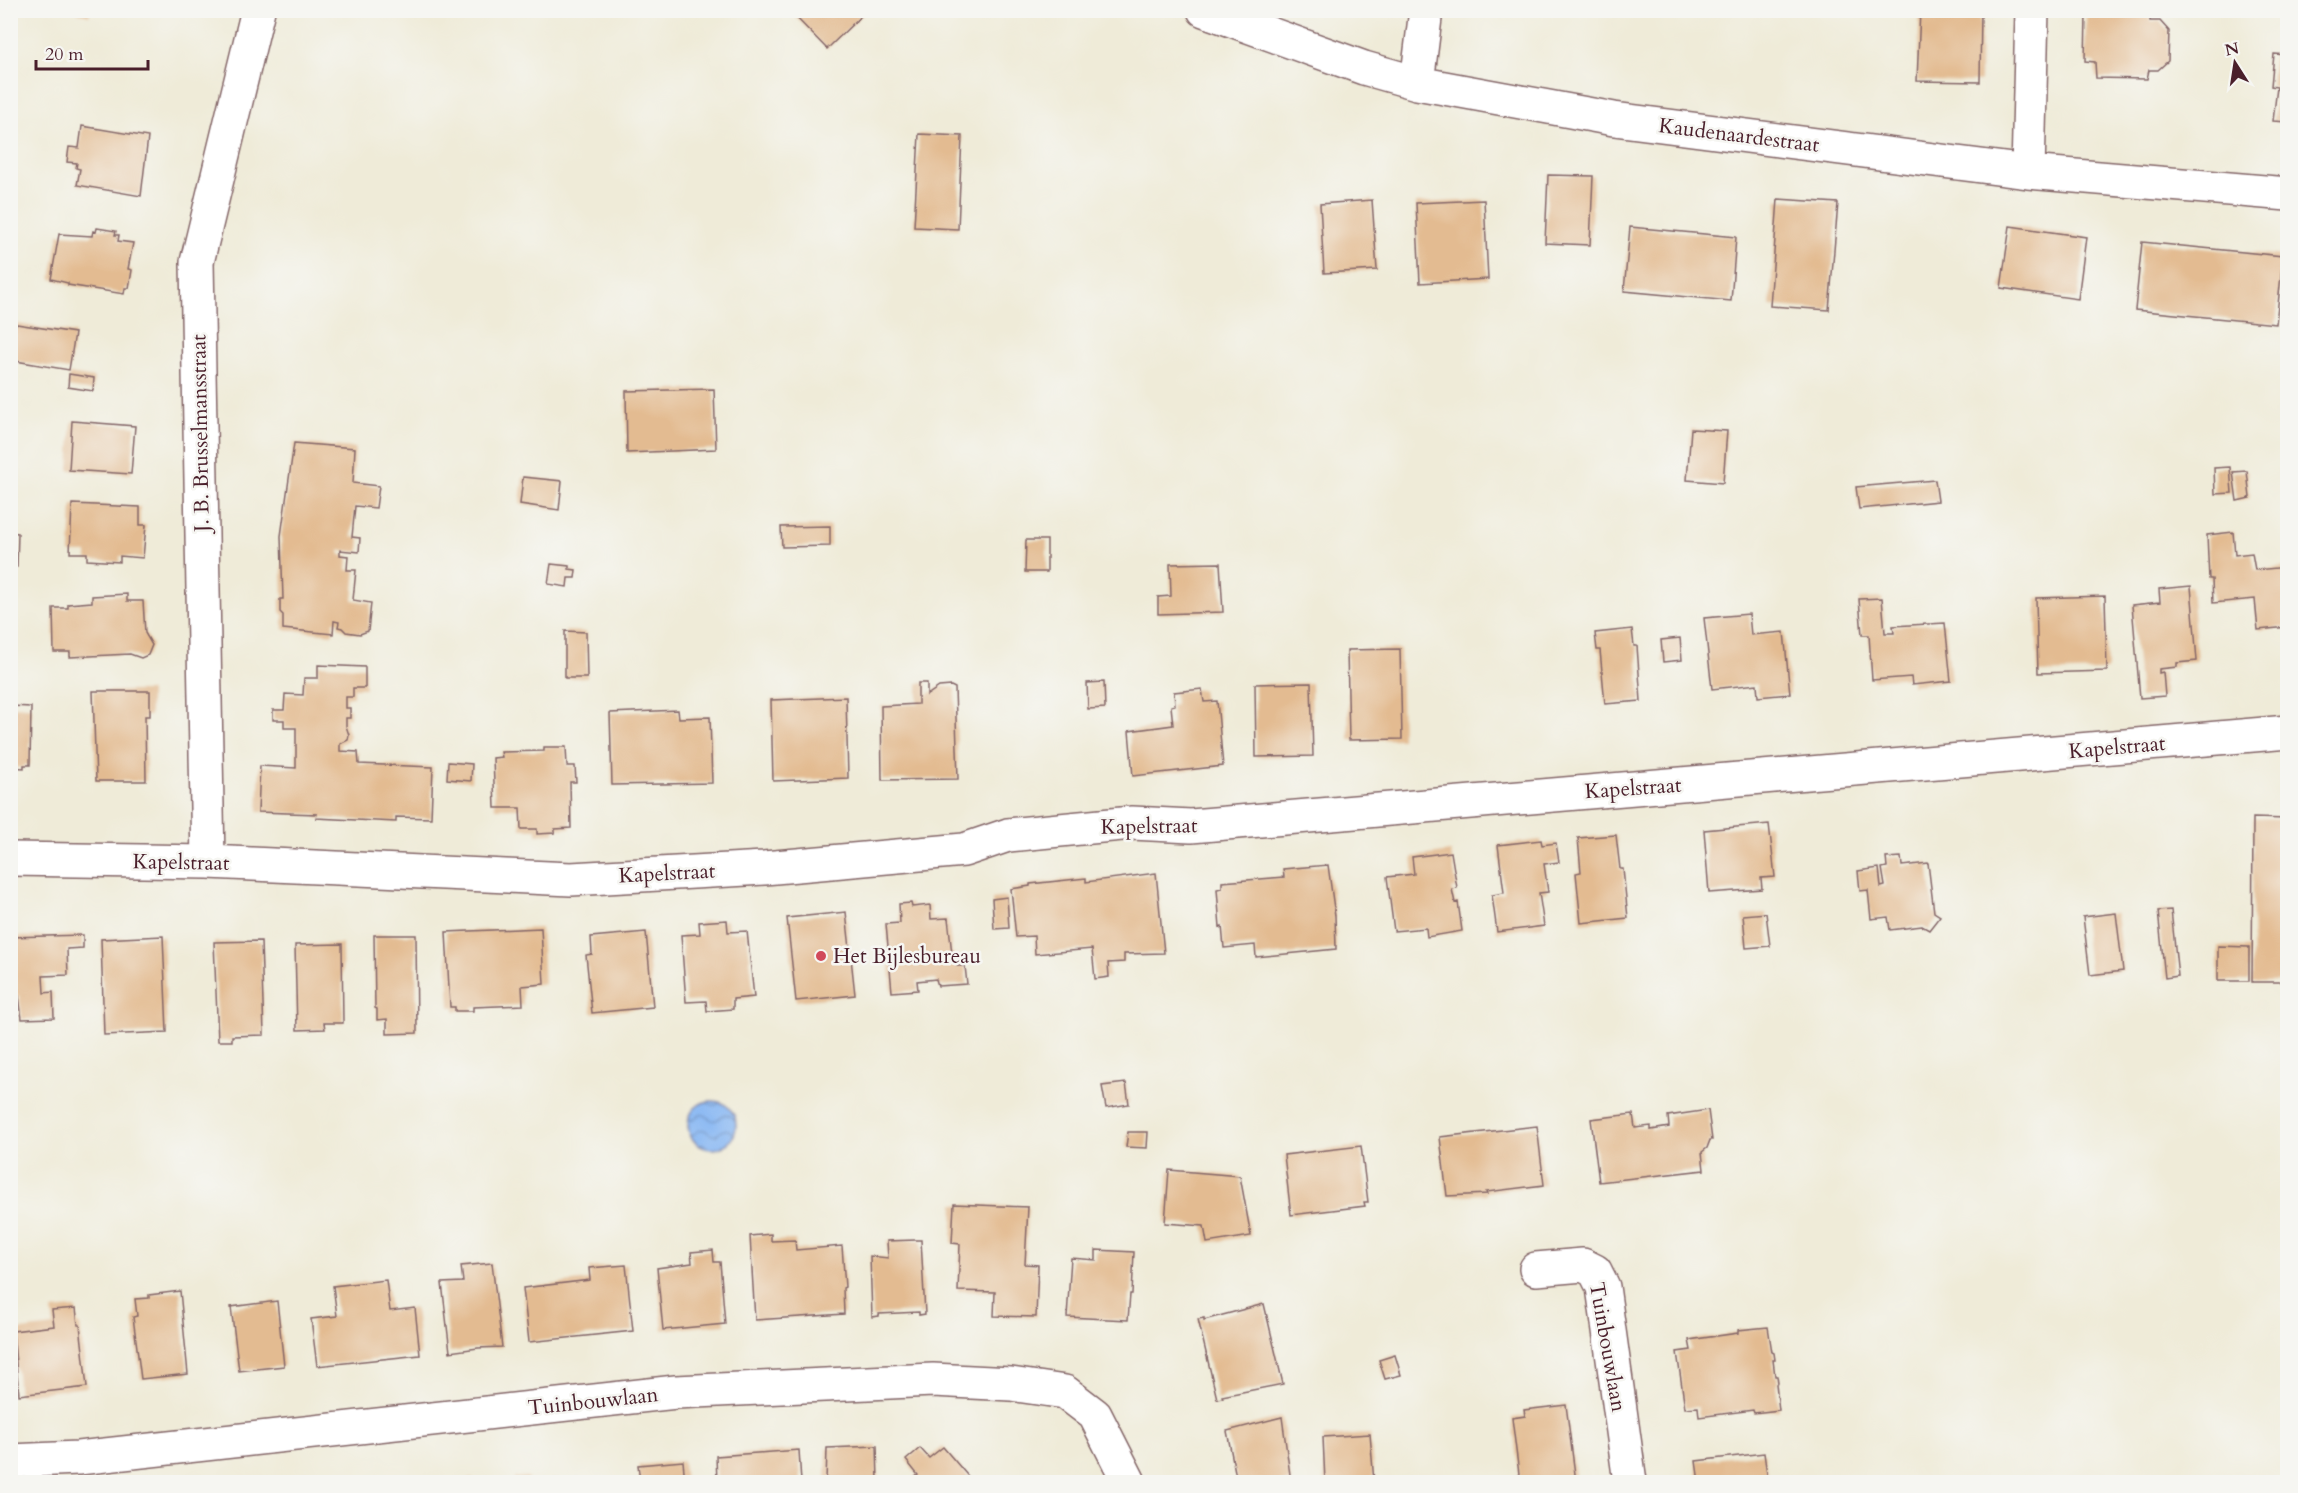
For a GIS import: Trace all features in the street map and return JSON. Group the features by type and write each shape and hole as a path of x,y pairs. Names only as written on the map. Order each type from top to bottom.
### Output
{"street":[{"name":"J. B. Brusselmansstraat","path":"208,862 197,262 258,10"},
{"name":"Kaudenaardestraat","path":"1204,10 1364,68 1418,83 1614,119 2028,172 2288,194"},
{"path":"1418,83 1426,10"},
{"path":"2028,172 2032,10"},
{"name":"Kapelstraat","path":"10,859 208,862 571,879 753,868 964,850 1008,835 1132,823 1191,826 2288,732"},
{"name":"Tuinbouwlaan","path":"1536,1269 1583,1265 1595,1271 1603,1287 1630,1482"},
{"name":"Tuinbouwlaan","path":"10,1461 78,1458 676,1392 933,1380 1011,1384 1065,1392 1095,1414 1129,1482"}],"water":[{"path":"712,1101 729,1108 736,1125 729,1142 712,1149 695,1142 688,1125 695,1108"}],"building":[{"path":"71,10 90,10 89,16"},
{"path":"789,10 867,10 827,49"},
{"path":"1920,10 1981,10 1980,82 1917,81"},
{"path":"2084,10 2119,10 2119,15 2150,15 2150,21 2160,21 2169,31 2168,61 2158,70 2149,70 2147,79 2096,78 2095,62 2085,61 2086,15"},
{"path":"2274,54 2288,55 2288,122 2273,121 2277,87 2271,86"},
{"path":"82,126 148,137 141,196 77,185 80,169 76,168 77,163 67,162 69,147 79,148"},
{"path":"919,134 962,136 958,229 914,227"},
{"path":"1548,175 1593,176 1590,245 1545,243"},
{"path":"1778,199 1838,203 1829,310 1770,306"},
{"path":"1372,200 1377,270 1324,273 1320,204"},
{"path":"1484,200 1488,279 1420,283 1416,203"},
{"path":"10,202 14,203 12,220 10,220"},
{"path":"2010,226 2086,237 2078,299 2001,288"},
{"path":"1630,227 1736,237 1731,301 1624,291"},
{"path":"97,228 116,231 115,235 119,235 118,241 133,243 128,269 132,270 129,288 125,288 124,294 68,285 68,283 51,279 59,234 92,236 93,231 96,232"},
{"path":"2142,242 2283,256 2276,324 2135,310"},
{"path":"10,323 75,333 69,370 10,360"},
{"path":"69,374 94,378 93,391 68,387"},
{"path":"714,389 716,449 627,453 626,391"},
{"path":"72,421 135,426 131,474 69,470"},
{"path":"1691,429 1727,431 1723,483 1687,480"},
{"path":"294,443 355,448 353,483 379,486 376,508 355,506 352,537 360,538 359,552 340,550 340,555 348,556 347,570 356,570 353,600 371,603 368,631 360,634 346,632 338,627 339,622 334,621 333,634 283,629 283,615 280,612 280,599 283,599 281,536"},
{"path":"2230,467 2232,493 2215,494 2214,468"},
{"path":"2247,471 2250,498 2237,501 2233,472"},
{"path":"523,477 562,481 559,510 520,504"},
{"path":"1935,480 1938,501 1859,509 1856,487"},
{"path":"72,504 140,507 140,525 146,525 143,558 120,556 120,562 87,560 87,553 70,553"},
{"path":"830,526 830,546 782,547 781,527"},
{"path":"10,532 18,533 17,567 10,567"},
{"path":"2233,532 2235,555 2252,553 2255,570 2288,567 2288,627 2258,630 2255,599 2213,603 2212,579 2209,579 2207,535"},
{"path":"1026,540 1047,540 1047,572 1025,572"},
{"path":"1220,563 1223,612 1158,614 1158,597 1171,596 1170,564"},
{"path":"551,564 569,566 569,569 576,570 575,578 568,578 567,587 548,584"},
{"path":"2191,586 2197,661 2177,663 2177,667 2159,669 2159,673 2163,672 2165,696 2140,698 2132,605 2160,602 2159,589"},
{"path":"127,594 127,601 143,601 145,633 152,645 148,655 141,658 130,654 70,657 70,652 54,652 53,608 68,608 68,604 92,602 92,596"},
{"path":"2105,596 2107,671 2038,673 2036,598"},
{"path":"1882,598 1885,633 1894,633 1893,626 1945,623 1951,681 1912,685 1911,677 1872,680 1869,635 1862,635 1859,599"},
{"path":"1749,614 1751,635 1784,632 1790,694 1758,697 1757,684 1712,689 1704,618"},
{"path":"1632,629 1634,646 1637,646 1641,701 1605,704 1600,650 1597,650 1595,633"},
{"path":"565,631 586,632 587,678 565,678"},
{"path":"1680,638 1682,660 1663,662 1661,640"},
{"path":"1400,649 1402,739 1349,740 1347,650"},
{"path":"318,665 365,667 365,688 353,688 353,697 346,697 346,708 350,708 350,718 346,718 349,735 348,740 340,744 340,751 358,752 359,764 433,767 431,818 396,817 396,822 316,818 317,814 258,812 260,766 296,768 296,728 284,728 284,720 273,720 273,710 284,710 285,694 303,695 304,678 318,678"},
{"path":"1104,682 1105,708 1088,709 1087,683"},
{"path":"918,683 927,683 927,695 939,687 955,688 958,779 882,780 881,706 918,704"},
{"path":"1311,683 1313,756 1256,757 1255,684"},
{"path":"1202,689 1204,702 1217,701 1223,766 1133,776 1129,731 1173,725 1171,706 1175,705 1174,692"},
{"path":"93,691 150,691 150,716 145,716 146,781 96,781"},
{"path":"846,697 848,778 773,781 771,700"},
{"path":"10,706 31,707 30,765 24,765 24,768 10,767"},
{"path":"678,710 679,718 710,717 712,783 612,785 610,713"},
{"path":"544,747 566,747 567,766 575,766 576,782 570,782 571,828 555,829 555,833 537,834 537,829 521,829 520,808 495,808 493,758 502,757 501,752 544,751"},
{"path":"448,762 472,764 471,781 447,779"},
{"path":"2253,818 2288,819 2288,982 2252,982"},
{"path":"1769,824 1775,877 1761,878 1762,889 1709,893 1704,830"},
{"path":"1616,835 1620,869 1623,869 1628,918 1581,923 1576,873 1581,872 1578,838"},
{"path":"1541,840 1542,845 1556,843 1559,862 1544,864 1548,892 1539,893 1544,926 1497,932 1492,895 1504,893 1498,845"},
{"path":"1451,852 1457,888 1452,889 1455,903 1458,902 1462,931 1427,937 1426,928 1394,931 1387,877 1414,874 1412,857"},
{"path":"1901,857 1902,866 1928,863 1934,912 1940,916 1929,930 1922,926 1890,930 1888,917 1871,919 1868,890 1860,891 1858,871 1879,868 1881,887 1885,886 1882,868 1887,867 1886,858"},
{"path":"1328,865 1335,916 1336,949 1256,957 1255,945 1224,948 1217,889 1222,888 1222,882 1284,877 1283,869"},
{"path":"1156,873 1164,953 1124,954 1124,962 1108,963 1109,977 1095,979 1092,949 1035,954 1034,936 1016,937 1011,889 1030,886 1030,884 1086,878 1086,882"},
{"path":"1007,897 1009,928 994,929 992,899"},
{"path":"911,903 912,907 930,905 931,919 948,918 952,954 956,954 957,966 965,966 967,984 938,986 936,979 917,981 918,990 892,992 886,924 900,923 899,904"},
{"path":"2171,910 2178,976 2165,978 2158,911"},
{"name":"Het Bijlesbureau","path":"846,912 855,995 796,1001 787,918"},
{"path":"1766,913 1770,946 1746,948 1743,915"},
{"path":"2116,913 2123,971 2090,975 2083,917"},
{"path":"727,920 728,932 747,931 754,997 733,999 733,1009 707,1011 706,1001 686,1002 681,935 700,934 699,922"},
{"path":"541,928 544,984 522,986 523,1005 473,1007 473,1011 455,1011 455,1007 450,1007 446,932"},
{"path":"646,932 653,1007 592,1013 586,955 592,954 591,937"},
{"path":"83,935 83,948 67,949 68,975 43,976 44,993 53,992 54,1018 22,1019 19,996 10,995 10,937"},
{"path":"374,935 416,935 417,1033 387,1034 387,1019 377,1020"},
{"path":"163,936 167,1032 104,1035 101,939"},
{"path":"261,941 264,1035 232,1036 232,1041 218,1041 214,942"},
{"path":"342,944 343,1023 324,1023 325,1029 297,1030 295,945"},
{"path":"2218,946 2249,947 2249,981 2218,981"},
{"path":"1126,1083 1129,1104 1106,1108 1102,1086"},
{"path":"1708,1110 1712,1140 1702,1152 1704,1170 1599,1182 1591,1119 1633,1114 1635,1128 1651,1126 1651,1130 1669,1127 1668,1116"},
{"path":"1537,1126 1544,1185 1486,1192 1487,1194 1447,1196 1440,1137"},
{"path":"1128,1132 1148,1132 1147,1148 1126,1147"},
{"path":"1361,1146 1368,1202 1364,1202 1365,1206 1291,1215 1284,1155"},
{"path":"1169,1170 1240,1176 1251,1236 1207,1243 1204,1226 1165,1223"},
{"path":"954,1204 1028,1207 1025,1264 1038,1265 1036,1317 994,1316 995,1292 958,1291 960,1244 952,1243"},
{"path":"771,1234 771,1241 795,1240 796,1250 842,1246 844,1314 755,1320 750,1236"},
{"path":"921,1240 925,1314 919,1315 919,1312 879,1314 879,1316 872,1317 870,1256 888,1258 887,1241"},
{"path":"713,1250 714,1262 720,1262 725,1324 663,1330 657,1268 692,1263 691,1252"},
{"path":"1096,1250 1134,1252 1128,1320 1067,1317 1071,1258 1096,1260"},
{"path":"492,1263 502,1347 450,1352 442,1283 463,1282 461,1266"},
{"path":"626,1265 633,1331 529,1342 523,1288 590,1280 589,1268"},
{"path":"386,1280 390,1311 415,1308 420,1355 317,1366 311,1319 337,1316 333,1286"},
{"path":"180,1291 188,1374 141,1379 133,1317 137,1316 135,1299"},
{"path":"277,1301 284,1366 239,1371 231,1307"},
{"path":"1264,1304 1283,1384 1222,1396 1223,1398 1217,1399 1198,1319 1204,1318 1204,1320"},
{"path":"76,1308 87,1387 19,1395 13,1331 54,1326 52,1310"},
{"path":"1768,1327 1775,1360 1773,1360 1778,1383 1776,1384 1779,1410 1754,1413 1753,1410 1699,1417 1698,1407 1685,1408 1677,1352 1691,1350 1689,1340 1738,1333 1738,1330"},
{"path":"1395,1355 1401,1375 1385,1379 1379,1360"},
{"path":"1566,1405 1576,1482 1520,1482 1512,1418 1525,1416 1524,1410"},
{"path":"1282,1417 1291,1482 1237,1482 1227,1431"},
{"path":"1370,1434 1374,1482 1325,1482 1323,1437"},
{"path":"877,1446 878,1482 826,1482 827,1448"},
{"path":"943,1447 973,1482 909,1482 918,1475 906,1460 920,1448 929,1458"},
{"path":"799,1450 801,1482 717,1482 716,1456"},
{"path":"1764,1453 1768,1482 1699,1482 1696,1461"},
{"path":"683,1461 685,1482 640,1482 638,1465"},
{"path":"528,1477 529,1482 514,1482 514,1478"},
{"path":"473,1479 474,1482 457,1482 457,1481"},
{"path":"559,1479 559,1482 539,1482 539,1481"}],"place":[{"name":"Het Bijlesbureau","path":"821,956"}]}
